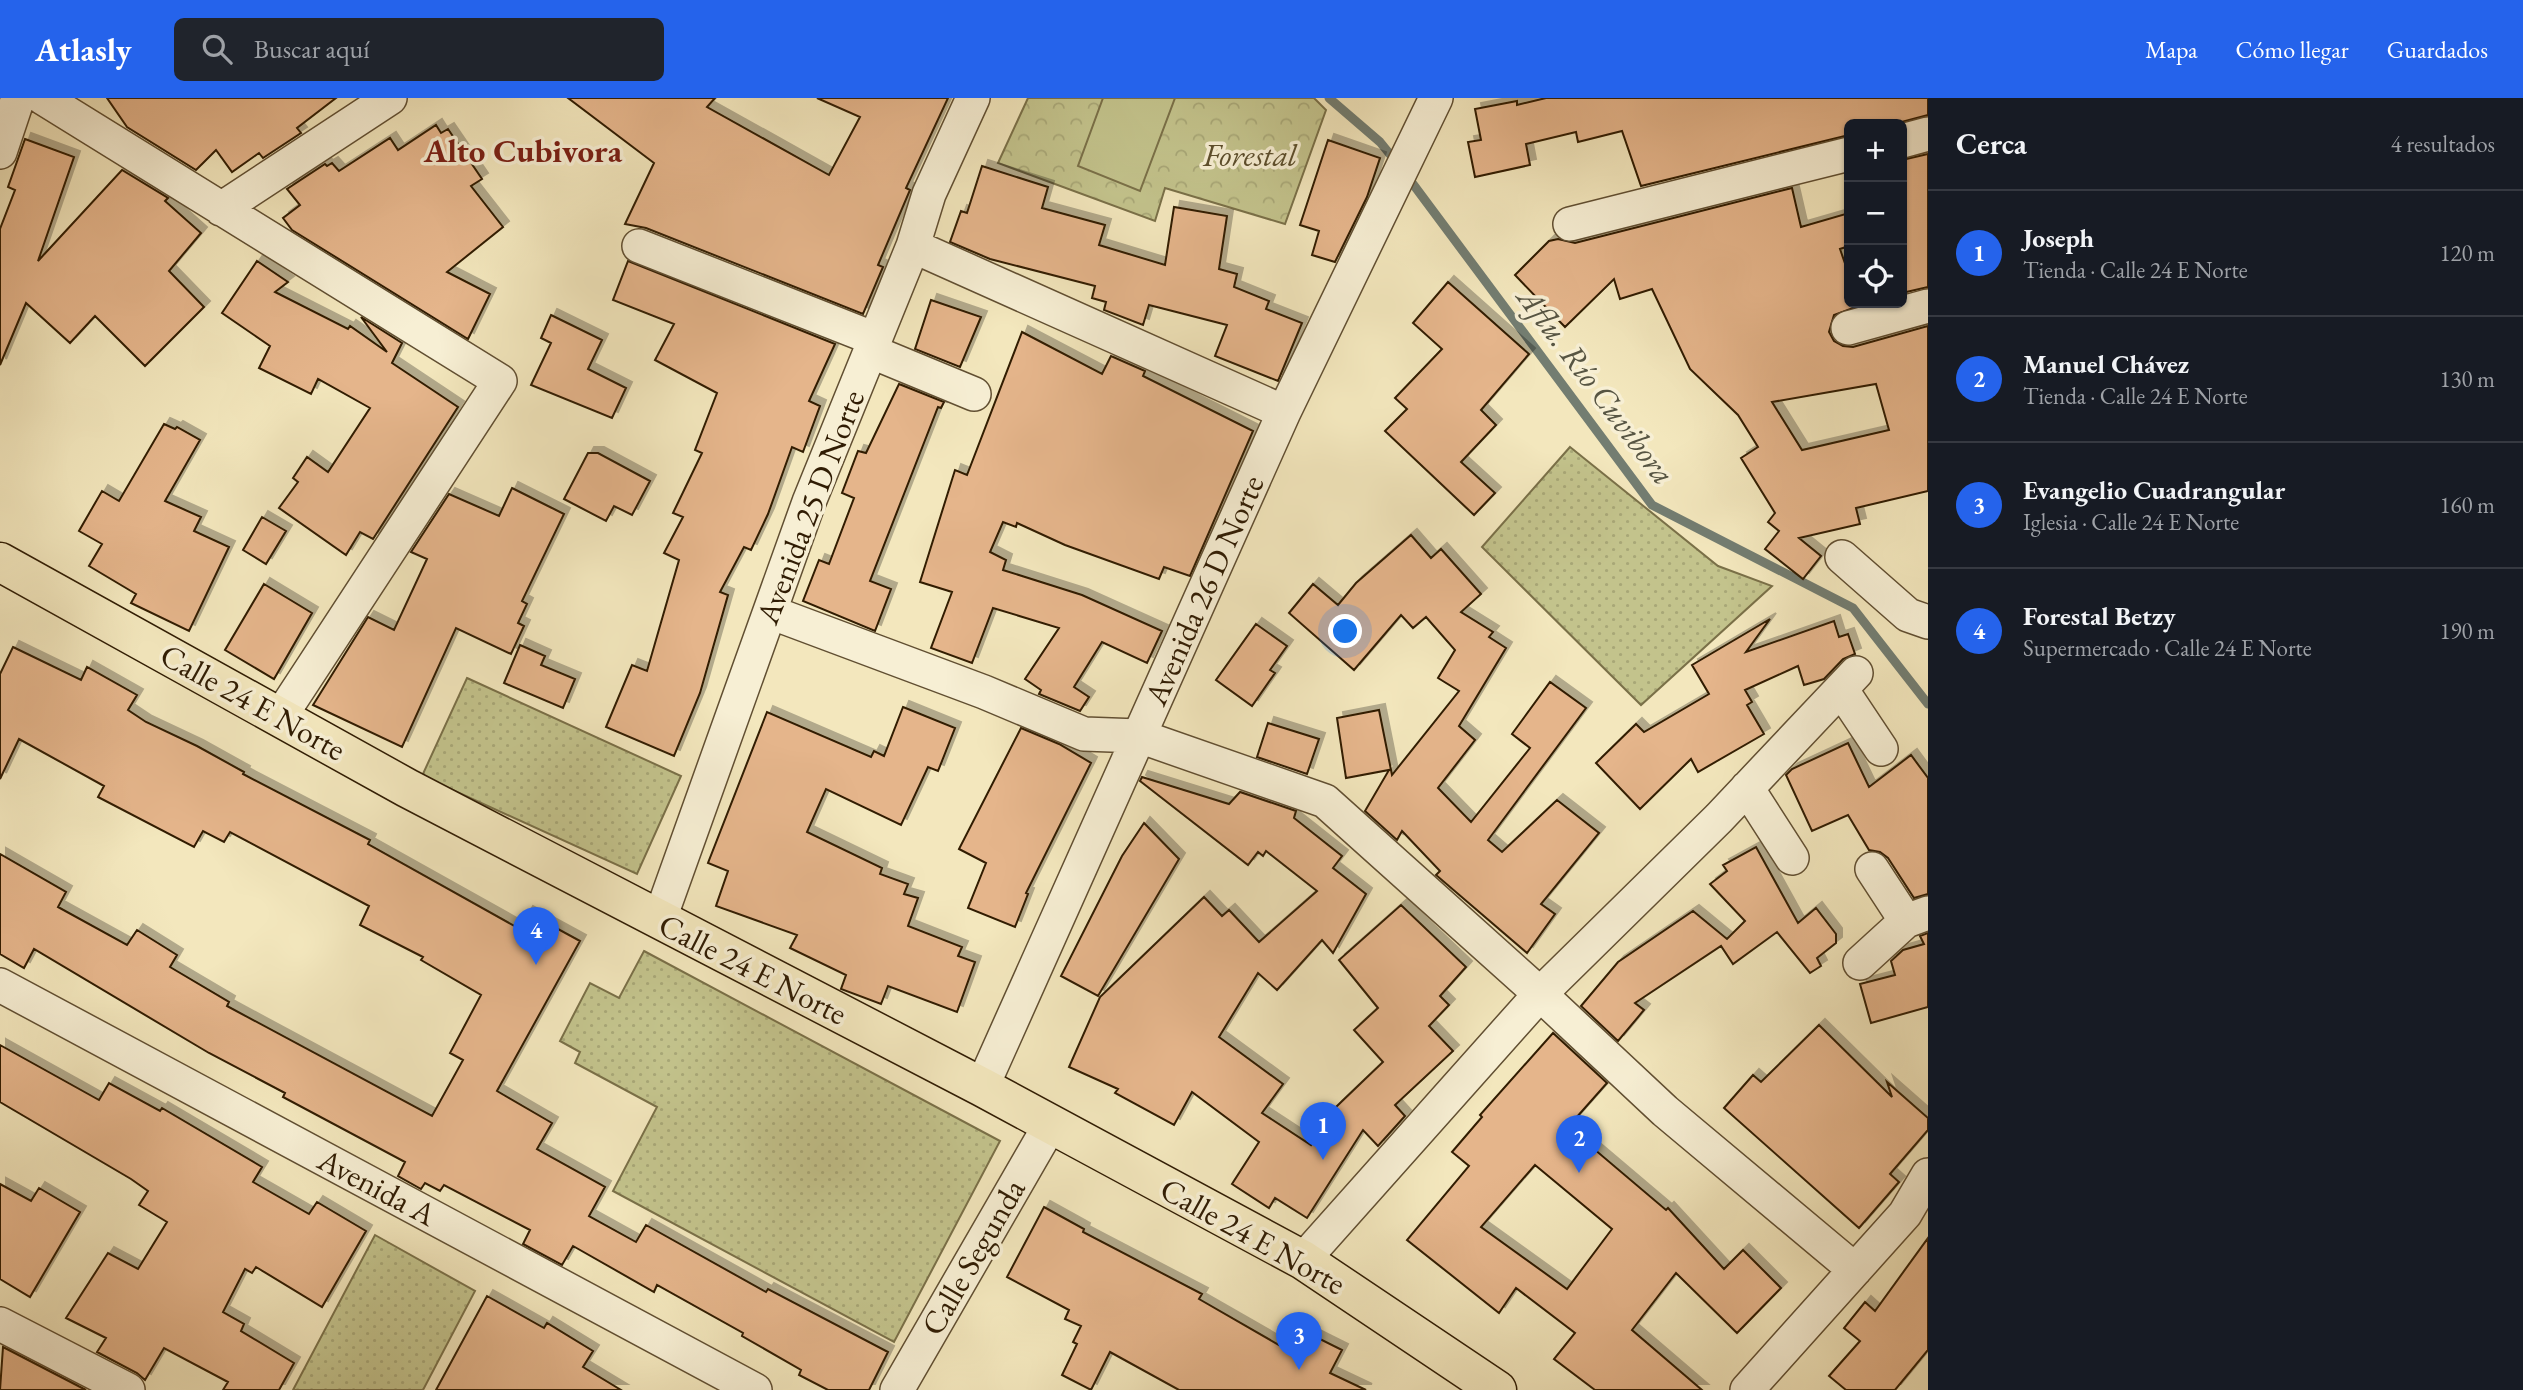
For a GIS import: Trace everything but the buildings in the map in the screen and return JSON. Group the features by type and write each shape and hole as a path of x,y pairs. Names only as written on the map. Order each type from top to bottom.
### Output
{"main road":[{"name":"Calle 24 E Norte","path":"0,562 407,788 982,1087 1303,1260 1497,1390"}],"street":[{"path":"0,152 19,98"},
{"path":"43,98 500,381 280,717"},
{"path":"221,209 390,98"},
{"name":"Avenida 25 D Norte","path":"659,921 808,502 913,246 929,194 973,98"},
{"name":"Avenida 26 D Norte","path":"982,1087 1284,412 1436,98"},
{"path":"1907,140 1928,134"},
{"path":"1570,224 1844,155"},
{"path":"639,246 872,345 974,394"},
{"path":"913,246 1284,412"},
{"path":"1848,328 1928,306"},
{"path":"1842,557 1908,615 1928,622"},
{"path":"770,612 984,692 1084,734 1139,736 1325,801 1540,994 1665,1111 1854,1270"},
{"path":"1303,1260 1540,994 1747,788 1849,681 1881,749"},
{"path":"1747,788 1792,858"},
{"path":"1860,963 1917,917 1872,869"},
{"name":"Avenida A","path":"0,985 755,1390"},
{"name":"Calle Segunda","path":"897,1390 1050,1125"},
{"path":"1747,1390 1905,1214 1928,1175"},
{"path":"0,1324 128,1390"}],"green space":[{"name":"Forestal","path":"1028,98 1314,98 1326,110 1285,224 1165,188 1155,221 998,163"},
{"path":"1103,98 1175,98 1140,191 1078,166"},
{"path":"1570,447 1718,566 1772,586 1641,705 1482,547"},
{"path":"467,678 681,776 637,874 422,776"},
{"path":"644,951 1000,1141 894,1342 613,1191 657,1107 575,1063 580,1052 560,1041 590,983 619,998"},
{"path":"375,1235 475,1291 423,1390 293,1390"}],"waterway":[{"name":"Aflu. Río Cuvibora","path":"1329,98 1380,142 1397,163"},
{"name":"Aflu. Río Cuvibora","path":"1407,176 1652,505 1853,608 1928,704"}],"place":[{"name":"Forestal Betzy","path":"536,965"},
{"name":"Joseph","path":"1323,1160"},
{"name":"Manuel Chávez","path":"1579,1173"},
{"name":"Evangelio Cuadrangular","path":"1299,1370"}],"district":[{"name":"Alto Cubivora","path":"523,150"}]}
